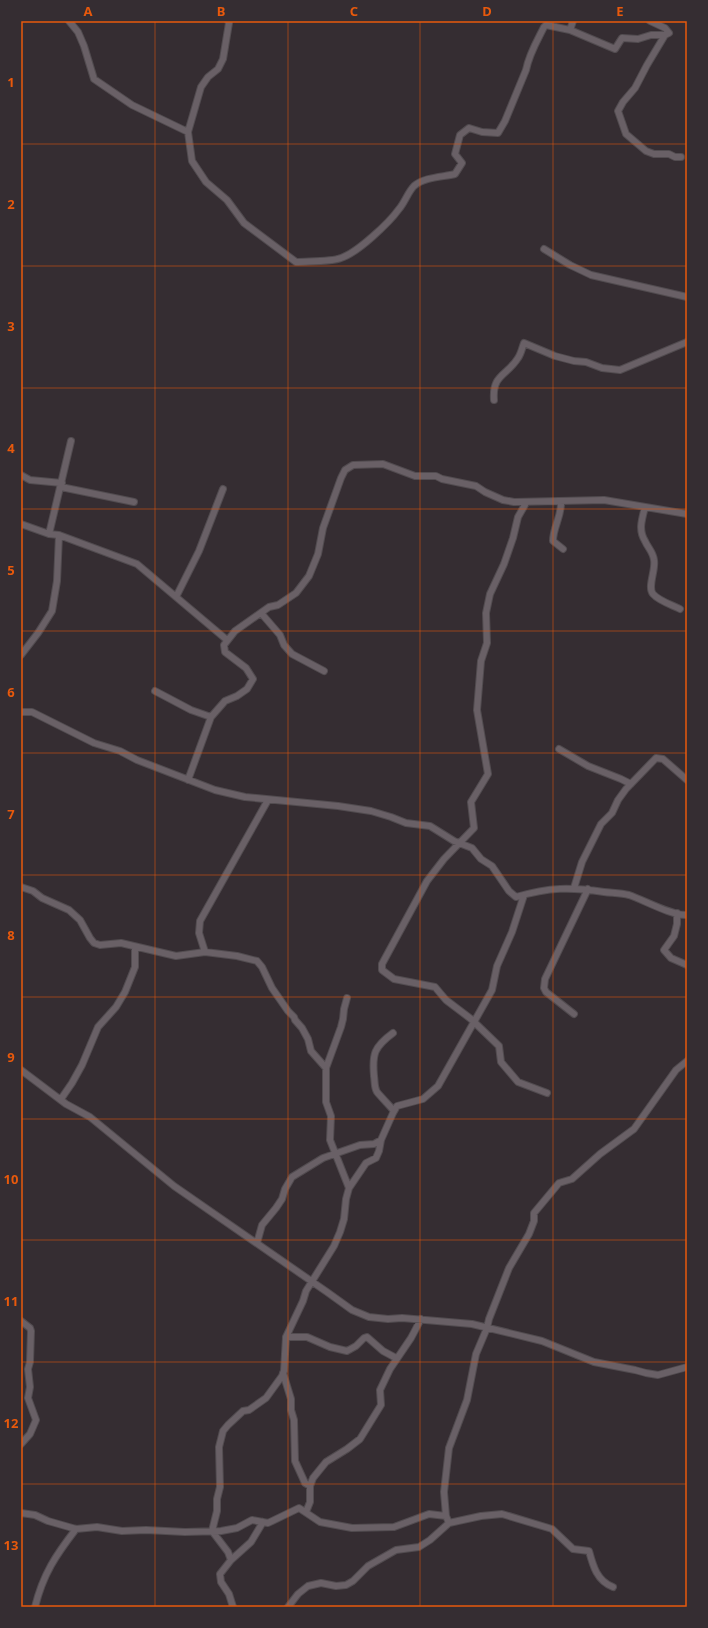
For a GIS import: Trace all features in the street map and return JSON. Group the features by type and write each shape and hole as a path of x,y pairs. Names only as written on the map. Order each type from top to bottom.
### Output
{"street":[{"path":"69,21 78,32 94,79 132,105 188,132"},
{"path":"228,21 229,23 223,59 218,69 208,77 201,87 188,132 192,160 206,182 227,200 244,223 296,262 341,258 357,249 380,230 399,210 414,186 436,178 455,174 462,163 456,154 460,135 469,128 482,132 498,133 505,121 526,70 527,62 546,25 570,30 615,50 622,38 638,40 651,35 665,34"},
{"path":"570,30 573,21"},
{"path":"650,21 669,33 665,34 646,65 635,88 623,102 618,111 626,134 646,151 654,154 669,154 675,157 681,157"},
{"path":"544,249 570,266 591,275 687,297"},
{"path":"494,400 494,390 498,379 518,359 524,343 555,356 574,361 586,362 602,368 620,370 687,342"},
{"path":"49,534 72,441"},
{"path":"188,780 211,717 225,701 247,689 253,679 246,668 225,652 224,648 227,640 235,631 260,613 269,607 278,605 296,593 309,576 318,554 323,528 341,478 348,467 362,464 383,464 415,476 436,476 442,479 476,486 503,500 514,502 526,503 538,501 604,500 687,514"},
{"path":"21,475 30,480 61,485 134,502"},
{"path":"176,597 199,552 223,489"},
{"path":"561,501 562,510 553,533 553,541 563,549"},
{"path":"526,503 518,517 513,538 499,576 490,594 486,612 487,643 481,661 477,710 488,774 471,802 474,828 444,859 427,881 382,964 382,970 394,978 435,986 446,1000 474,1021 499,1046 501,1062 518,1082 548,1093"},
{"path":"645,508 641,529 644,540 653,553 655,569 650,590 652,594 680,609"},
{"path":"21,524 49,534 59,535 137,564 227,640"},
{"path":"21,655 38,633 52,611 57,581 59,535"},
{"path":"260,613 280,635 284,645 292,654 324,671"},
{"path":"155,691 191,710 211,717"},
{"path":"21,712 32,712 94,743 120,751 137,760 216,790 245,797 325,804 371,811 391,817 406,824 430,826 454,841 472,848 481,859 492,866 509,891 516,897 555,888 588,889 628,895 677,913 687,915"},
{"path":"559,749 588,766 621,778 631,784"},
{"path":"574,888 582,862 601,824 612,813 618,800 631,784 656,758 664,758 687,780"},
{"path":"205,952 199,932 200,921 268,800"},
{"path":"21,887 33,891 42,898 69,910 80,920 94,943 100,945 121,943 176,956 205,952 242,957 260,963 272,988 302,1028 308,1039 311,1051 326,1068"},
{"path":"574,1014 546,992 544,988 545,979 588,889"},
{"path":"310,1486 305,1483 295,1461 294,1420 291,1410 291,1399 283,1373 286,1337 297,1316 306,1291 334,1246 340,1232 344,1219 346,1199 349,1188 366,1163 376,1158 379,1152 381,1140 394,1111 397,1106 423,1099 438,1086 492,990 497,966 512,932 524,895"},
{"path":"677,913 677,924 674,936 664,950 671,958 687,965"},
{"path":"61,1099 75,1077 98,1027 116,1007 125,992 135,967 135,947"},
{"path":"347,998 341,1027 326,1068 326,1102 331,1116 330,1140 349,1188"},
{"path":"392,1033 374,1054 373,1069 377,1091 394,1111"},
{"path":"449,1523 446,1516 444,1492 449,1448 467,1400 479,1345 487,1328 504,1279 534,1222 534,1213 559,1183 572,1179 600,1154 634,1129 676,1070 687,1061"},
{"path":"21,1070 66,1104 90,1117 174,1186 352,1310 369,1317 388,1319 421,1319 472,1324 542,1341 579,1357 607,1366 658,1374 687,1367"},
{"path":"257,1243 262,1225 282,1199 285,1189 292,1177 324,1158 360,1145 374,1144 381,1140"},
{"path":"306,1512 310,1502 310,1486 318,1470 326,1462 360,1439 381,1405 380,1390 396,1358 411,1338 421,1319"},
{"path":"21,1321 30,1328 31,1331 30,1362 28,1369 30,1387 28,1398 36,1420 30,1434 21,1444"},
{"path":"286,1337 307,1337 330,1347 347,1351 367,1337 383,1351 396,1358"},
{"path":"212,1531 217,1511 216,1499 220,1487 219,1448 223,1431 243,1411 249,1410 266,1398 283,1373"},
{"path":"21,1513 35,1515 48,1521 76,1529 97,1527 122,1531 212,1531 236,1528 252,1520 268,1523 299,1508 320,1522 352,1528 394,1527 419,1517 434,1514 446,1507"},
{"path":"434,1514 446,1516"},
{"path":"288,1607 298,1594 308,1586 321,1584 336,1586 346,1585 381,1557 396,1550 419,1547 430,1540 449,1523 481,1516 502,1514 552,1529 573,1549 589,1551 596,1572 606,1584 613,1587"},
{"path":"233,1607 229,1594 221,1582 220,1574 231,1560 251,1542 263,1522"},
{"path":"35,1607 39,1588 49,1567 76,1529"},
{"path":"212,1531 228,1552 231,1560"}]}
